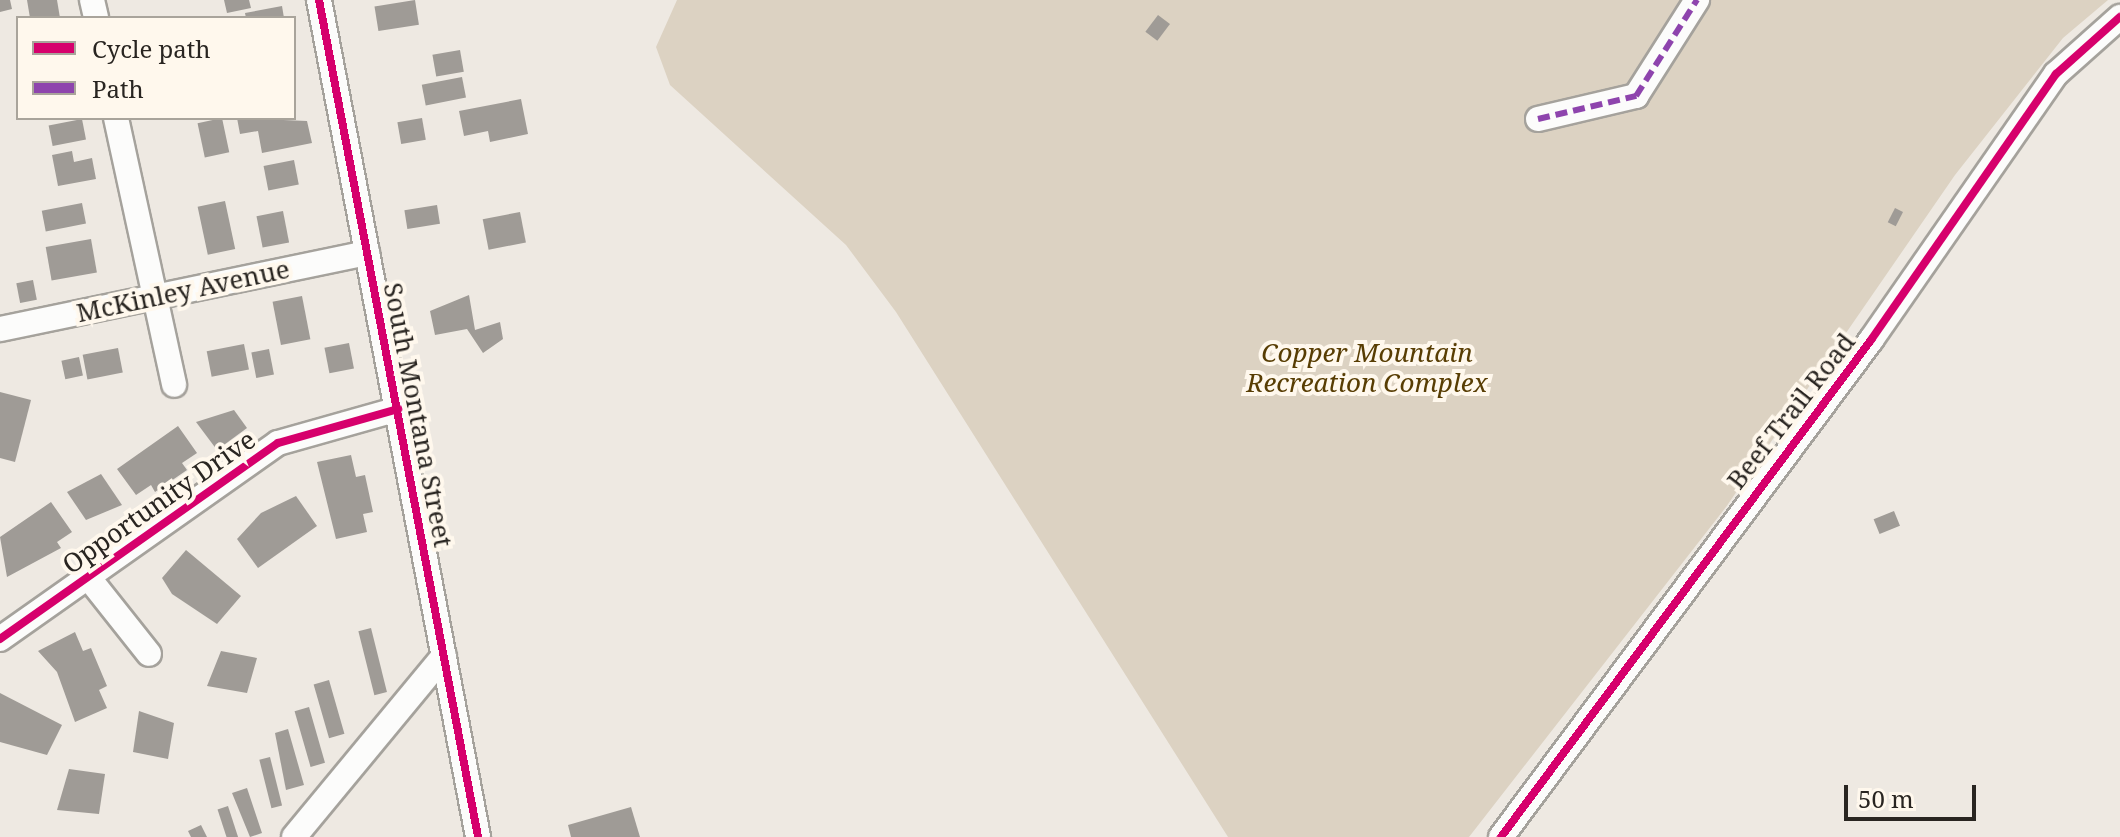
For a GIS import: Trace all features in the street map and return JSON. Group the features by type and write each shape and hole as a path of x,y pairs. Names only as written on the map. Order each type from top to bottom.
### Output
{"street":[{"name":"South Montana Street","path":"319,0 478,837"},
{"path":"1538,119 1636,96 1697,0"},
{"name":"Beef Trail Road","path":"1501,837 1871,340 2047,87 2120,17"},
{"path":"116,120 174,385"},
{"name":"McKinley Avenue","path":"0,329 367,253"},
{"name":"Opportunity Drive","path":"0,639 278,443 398,409"},
{"path":"88,577 149,654"},
{"path":"294,837 444,656"}],"green space":[{"name":"Copper Mountain Recreation Complex","path":"677,0 2108,0 2063,38 1955,175 1726,507 1469,837 1228,837 896,312 846,245 670,85 656,47"}],"building":[{"path":"0,0 10,0 12,9 0,12"},
{"path":"27,0 57,0 60,16 30,16"},
{"path":"224,0 249,0 251,8 227,13"},
{"path":"415,0 419,25 378,31 375,6"},
{"path":"282,6 284,16 246,16 245,13"},
{"path":"1158,15 1170,24 1157,41 1145,32"},
{"path":"460,50 464,72 436,77 432,55"},
{"path":"462,77 466,98 426,105 422,85"},
{"path":"521,99 528,134 490,142 488,131 464,136 459,111"},
{"path":"422,118 426,140 401,144 397,122"},
{"path":"82,120 86,140 53,146 49,125"},
{"path":"222,120 229,152 205,157 198,123"},
{"path":"237,120 307,121 312,143 262,153 258,131 240,134"},
{"path":"72,151 74,162 92,158 96,179 58,186 52,155"},
{"path":"294,160 299,185 268,190 264,166"},
{"path":"225,201 235,249 208,255 198,207"},
{"path":"82,203 86,224 46,231 42,211"},
{"path":"437,205 440,224 407,229 404,210"},
{"path":"1895,208 1903,212 1896,226 1888,222"},
{"path":"283,211 289,242 263,248 256,216"},
{"path":"520,212 526,242 489,250 483,219"},
{"path":"91,239 97,272 52,280 46,247"},
{"path":"33,280 37,300 20,303 16,283"},
{"path":"469,295 475,330 500,322 503,339 483,353 467,329 435,335 430,311"},
{"path":"302,296 310,339 281,345 273,302"},
{"path":"349,343 354,369 329,373 324,348"},
{"path":"244,344 249,370 212,377 207,351"},
{"path":"118,348 123,373 87,379 83,355"},
{"path":"269,349 274,375 256,378 251,352"},
{"path":"79,357 83,376 65,379 61,361"},
{"path":"0,392 31,400 15,462 0,458"},
{"path":"234,410 247,428 217,450 196,422"},
{"path":"178,426 197,453 182,463 187,470 155,492 151,485 136,495 117,469"},
{"path":"351,455 356,477 365,475 373,512 363,514 367,532 336,539 317,462"},
{"path":"101,474 122,505 86,520 67,492"},
{"path":"296,496 317,526 258,568 237,539 261,513"},
{"path":"51,502 72,532 57,542 61,548 7,577 0,537"},
{"path":"1894,511 1900,526 1880,534 1874,519"},
{"path":"186,550 241,596 217,624 172,594 162,578"},
{"path":"371,628 387,692 374,695 358,631"},
{"path":"75,632 83,651 91,648 107,686 99,690 107,708 75,722 57,672 38,651"},
{"path":"221,651 257,658 247,693 207,686"},
{"path":"329,680 344,734 329,738 314,684"},
{"path":"0,693 62,725 47,755 0,742"},
{"path":"309,707 325,763 311,767 295,711"},
{"path":"139,711 174,723 168,759 133,752"},
{"path":"288,729 304,785 286,790 275,733"},
{"path":"270,757 282,806 271,808 259,760"},
{"path":"69,769 105,774 99,814 57,810"},
{"path":"247,788 262,833 250,837 232,793"},
{"path":"228,806 238,837 227,837 218,809"},
{"path":"631,807 640,837 571,837 568,825"},
{"path":"201,825 207,837 191,837 188,831"}],"marked path":[{"path":"1538,119 1636,96 1697,0"}],"cycle path":[{"path":"319,0 478,837"},
{"path":"1501,837 1871,340 2056,74 2120,17"},
{"path":"0,639 278,443 398,409"}]}
